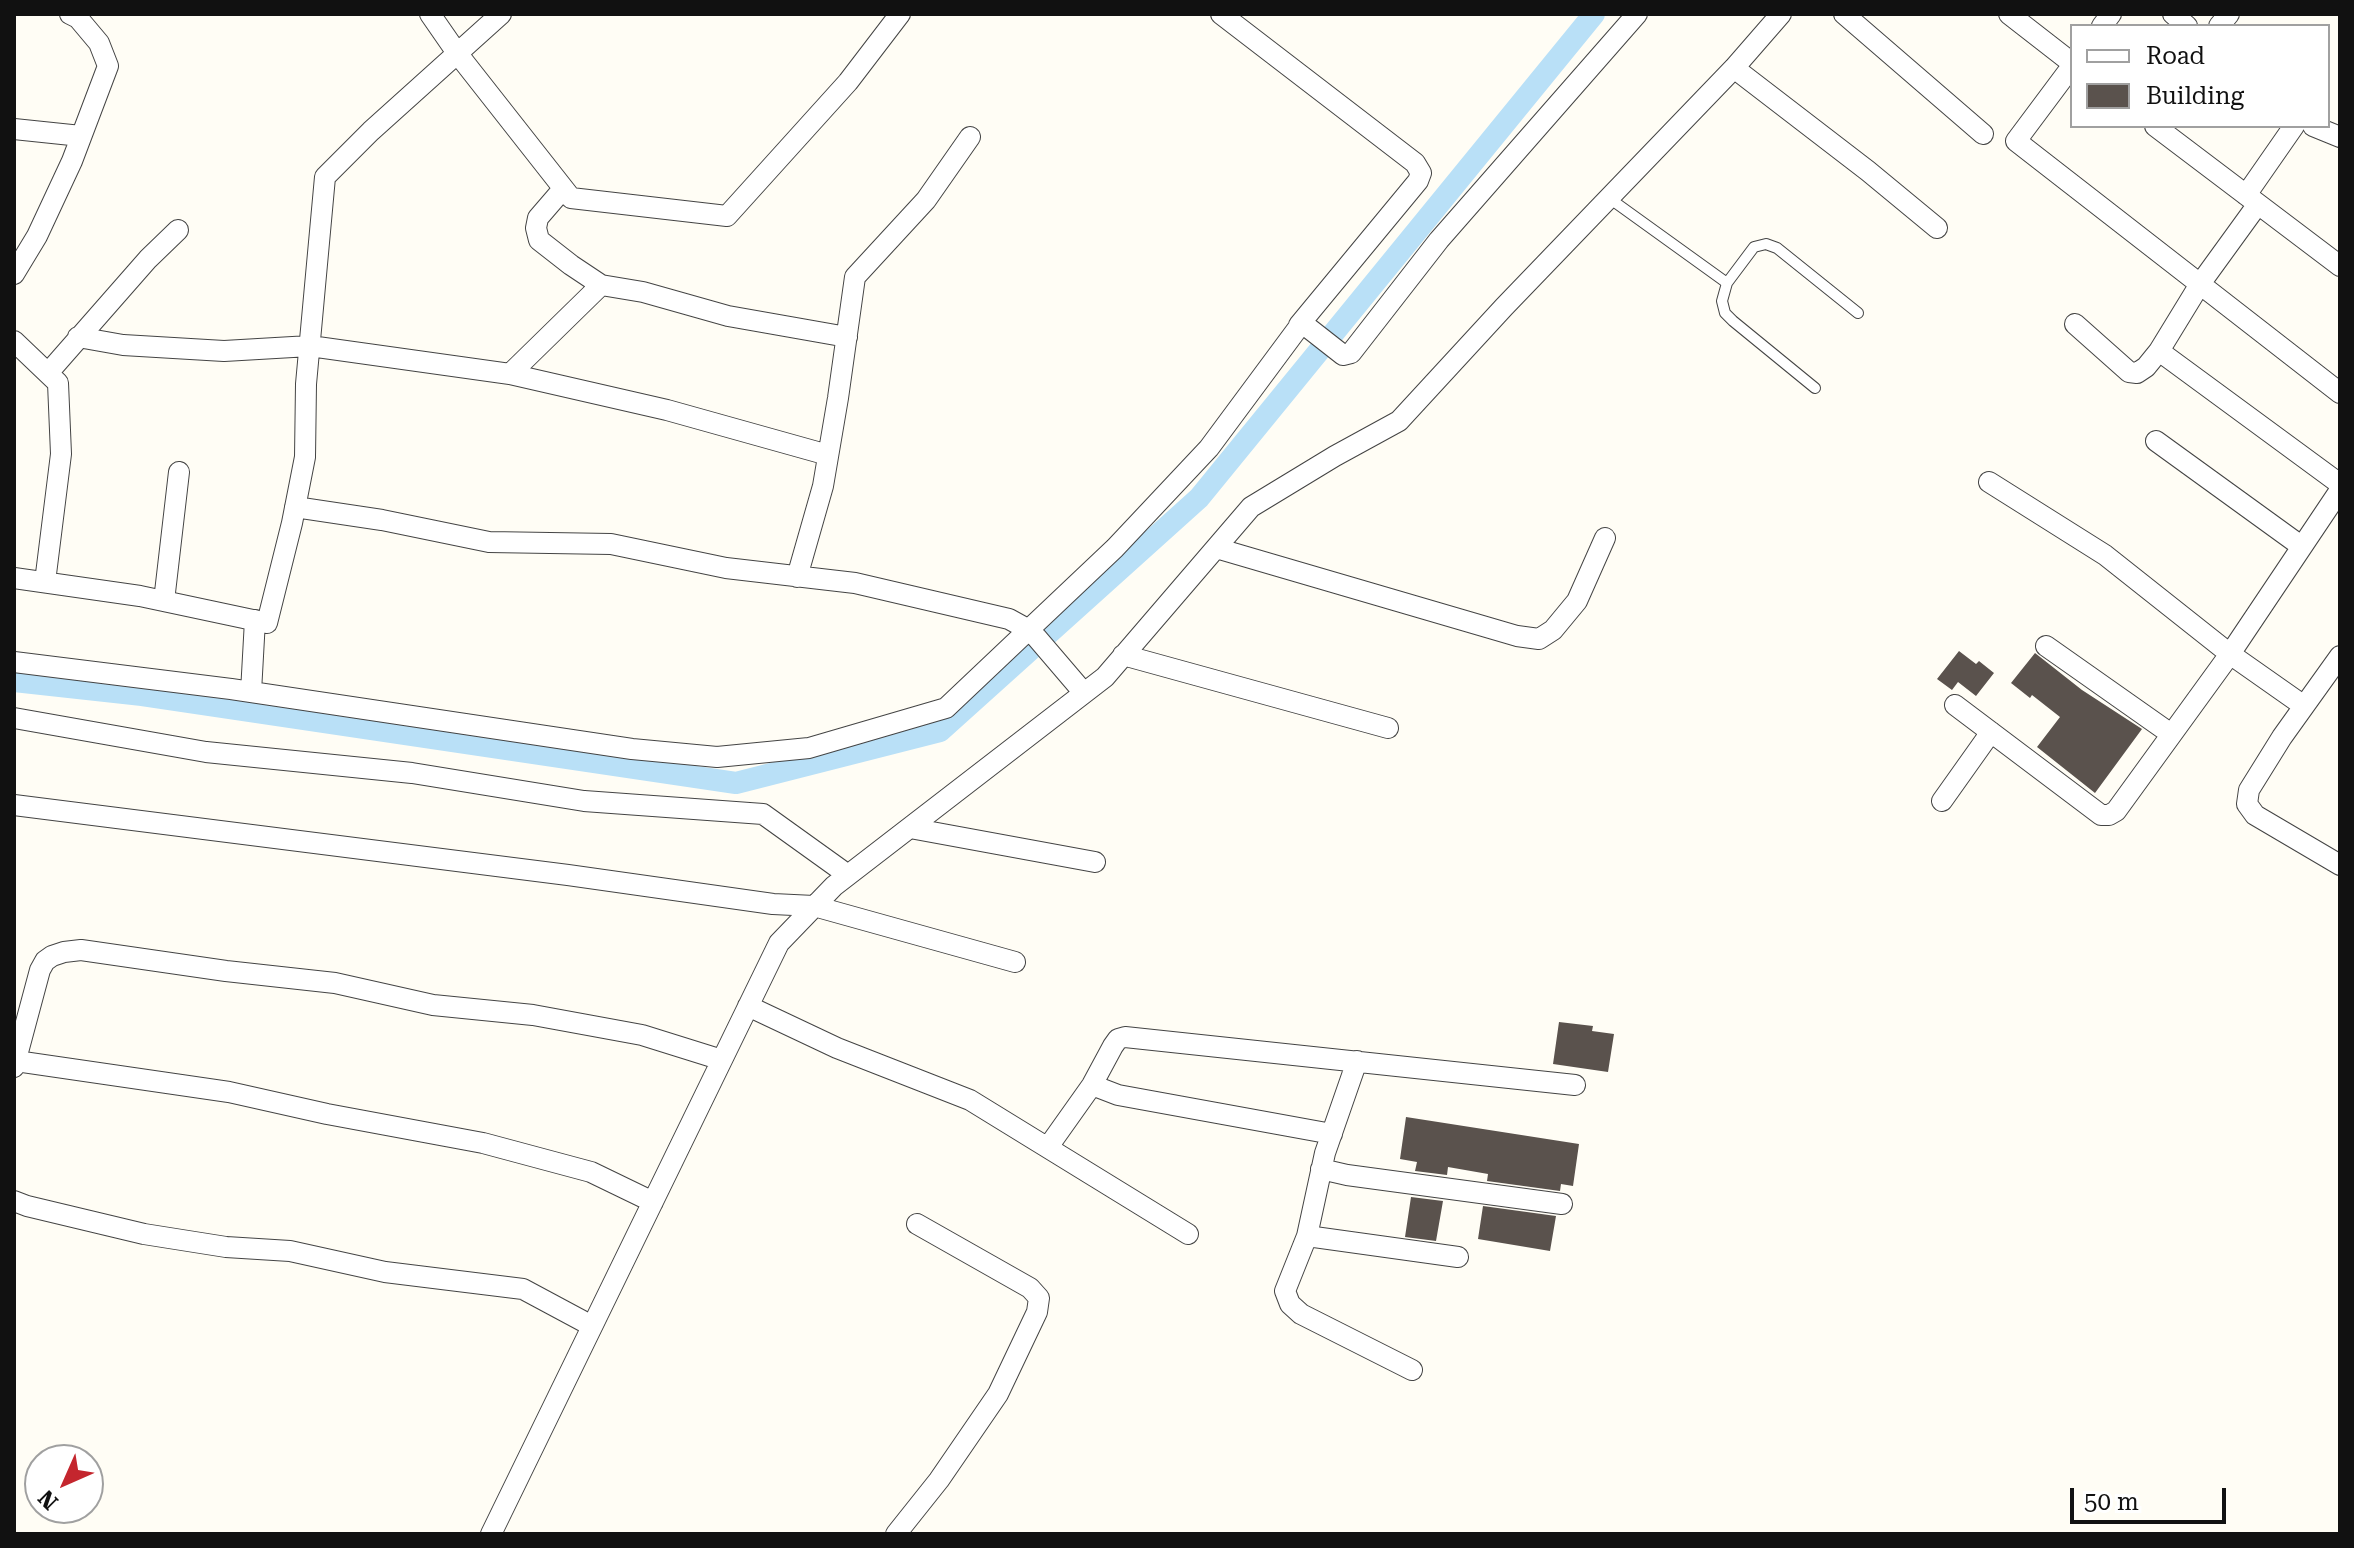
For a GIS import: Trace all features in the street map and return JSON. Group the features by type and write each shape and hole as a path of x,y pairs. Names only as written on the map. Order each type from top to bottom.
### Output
{"street":[{"path":"14,274 37,236 108,66 99,43 78,18 70,14"},
{"path":"430,14 571,198 727,216 848,82 900,14"},
{"path":"14,578 164,601 267,623 305,457 306,384 325,177 371,131 501,14"},
{"path":"1221,14 1415,163 1421,173 1418,181 1299,325 1343,355 1351,353 1439,240 1637,14"},
{"path":"491,1534 779,943 834,886 1105,677 1251,507 1399,421 1734,68 1781,14"},
{"path":"1844,14 1983,134"},
{"path":"2009,14 2070,63"},
{"path":"1734,68 1937,228"},
{"path":"2070,68 2016,141 2340,393"},
{"path":"2158,128 2340,266"},
{"path":"2075,324 2129,372 2137,373 2146,367 2159,351 2293,128"},
{"path":"2318,128 2340,137"},
{"path":"14,129 81,136"},
{"path":"797,577 823,486 855,277 926,200 970,137"},
{"path":"563,189 538,218 536,228 539,240 601,285 643,292 728,316 847,337"},
{"path":"48,373 148,259 178,230"},
{"path":"510,374 601,285"},
{"path":"14,662 251,692 632,749 717,757 809,748 946,708 1038,639 1310,330"},
{"path":"78,337 123,345 224,351 310,346 510,374 667,410 828,455"},
{"path":"14,341 58,383 61,454 45,582"},
{"path":"1955,705 2101,815 2109,815 2116,811 2230,654 2340,487 2159,351"},
{"path":"2156,441 2301,546"},
{"path":"164,601 179,472"},
{"path":"1989,482 2105,555 2230,654 2304,706"},
{"path":"295,507 382,520 489,542 611,544 726,568 855,583 1009,619 1038,639 1084,693"},
{"path":"1216,548 1517,636 1539,639 1553,630 1577,601 1605,538"},
{"path":"251,692 255,620"},
{"path":"2046,646 2171,734"},
{"path":"1123,655 1388,728"},
{"path":"2340,656 2249,790 2247,804 2255,815 2340,865"},
{"path":"14,718 206,752 412,773 584,801 763,814 848,875"},
{"path":"1942,801 1991,732"},
{"path":"14,805 773,904 814,906 1015,962"},
{"path":"910,828 1095,862"},
{"path":"653,1202 591,1172 483,1143 229,1092 15,1064 40,970 52,956 81,950 335,983 433,1005 533,1015 642,1035 722,1060"},
{"path":"748,1006 837,1048 970,1100 1188,1234"},
{"path":"1048,1147 1092,1085 1113,1046 1118,1039 1125,1037 1575,1085"},
{"path":"1357,1061 1321,1169 1307,1236 1285,1291 1290,1304 1301,1314 1412,1370"},
{"path":"1092,1085 1118,1095 1332,1134"},
{"path":"1321,1169 1562,1204"},
{"path":"14,1201 144,1234 226,1247 290,1251 385,1272 523,1289 592,1326"},
{"path":"896,1534 939,1480 998,1394 1037,1312 1039,1298 1030,1288 917,1224"},
{"path":"1307,1236 1458,1257"}],"lane":[{"path":"1609,198 1727,283"},
{"path":"1815,388 1725,313 1722,301 1727,283 1754,247 1766,244 1777,248 1858,313"}],"building":[{"path":"1959,651 1994,673 1976,696 1958,682 1952,690 1937,679"},
{"path":"2035,653 2082,690 2142,729 2095,793 2037,747 2060,717 2011,683"},
{"path":"1559,1022 1593,1026 1592,1031 1614,1034 1608,1072 1553,1064"},
{"path":"1406,1117 1579,1144 1573,1186 1561,1184 1560,1191 1487,1181 1488,1174 1448,1167 1447,1175 1415,1171 1417,1162 1400,1159"},
{"path":"1411,1197 1443,1201 1436,1241 1405,1237"},
{"path":"1483,1206 1556,1216 1550,1251 1478,1239"}],"waterway":[{"path":"14,681 142,695 736,783 940,731 1199,498 1594,14"}]}
